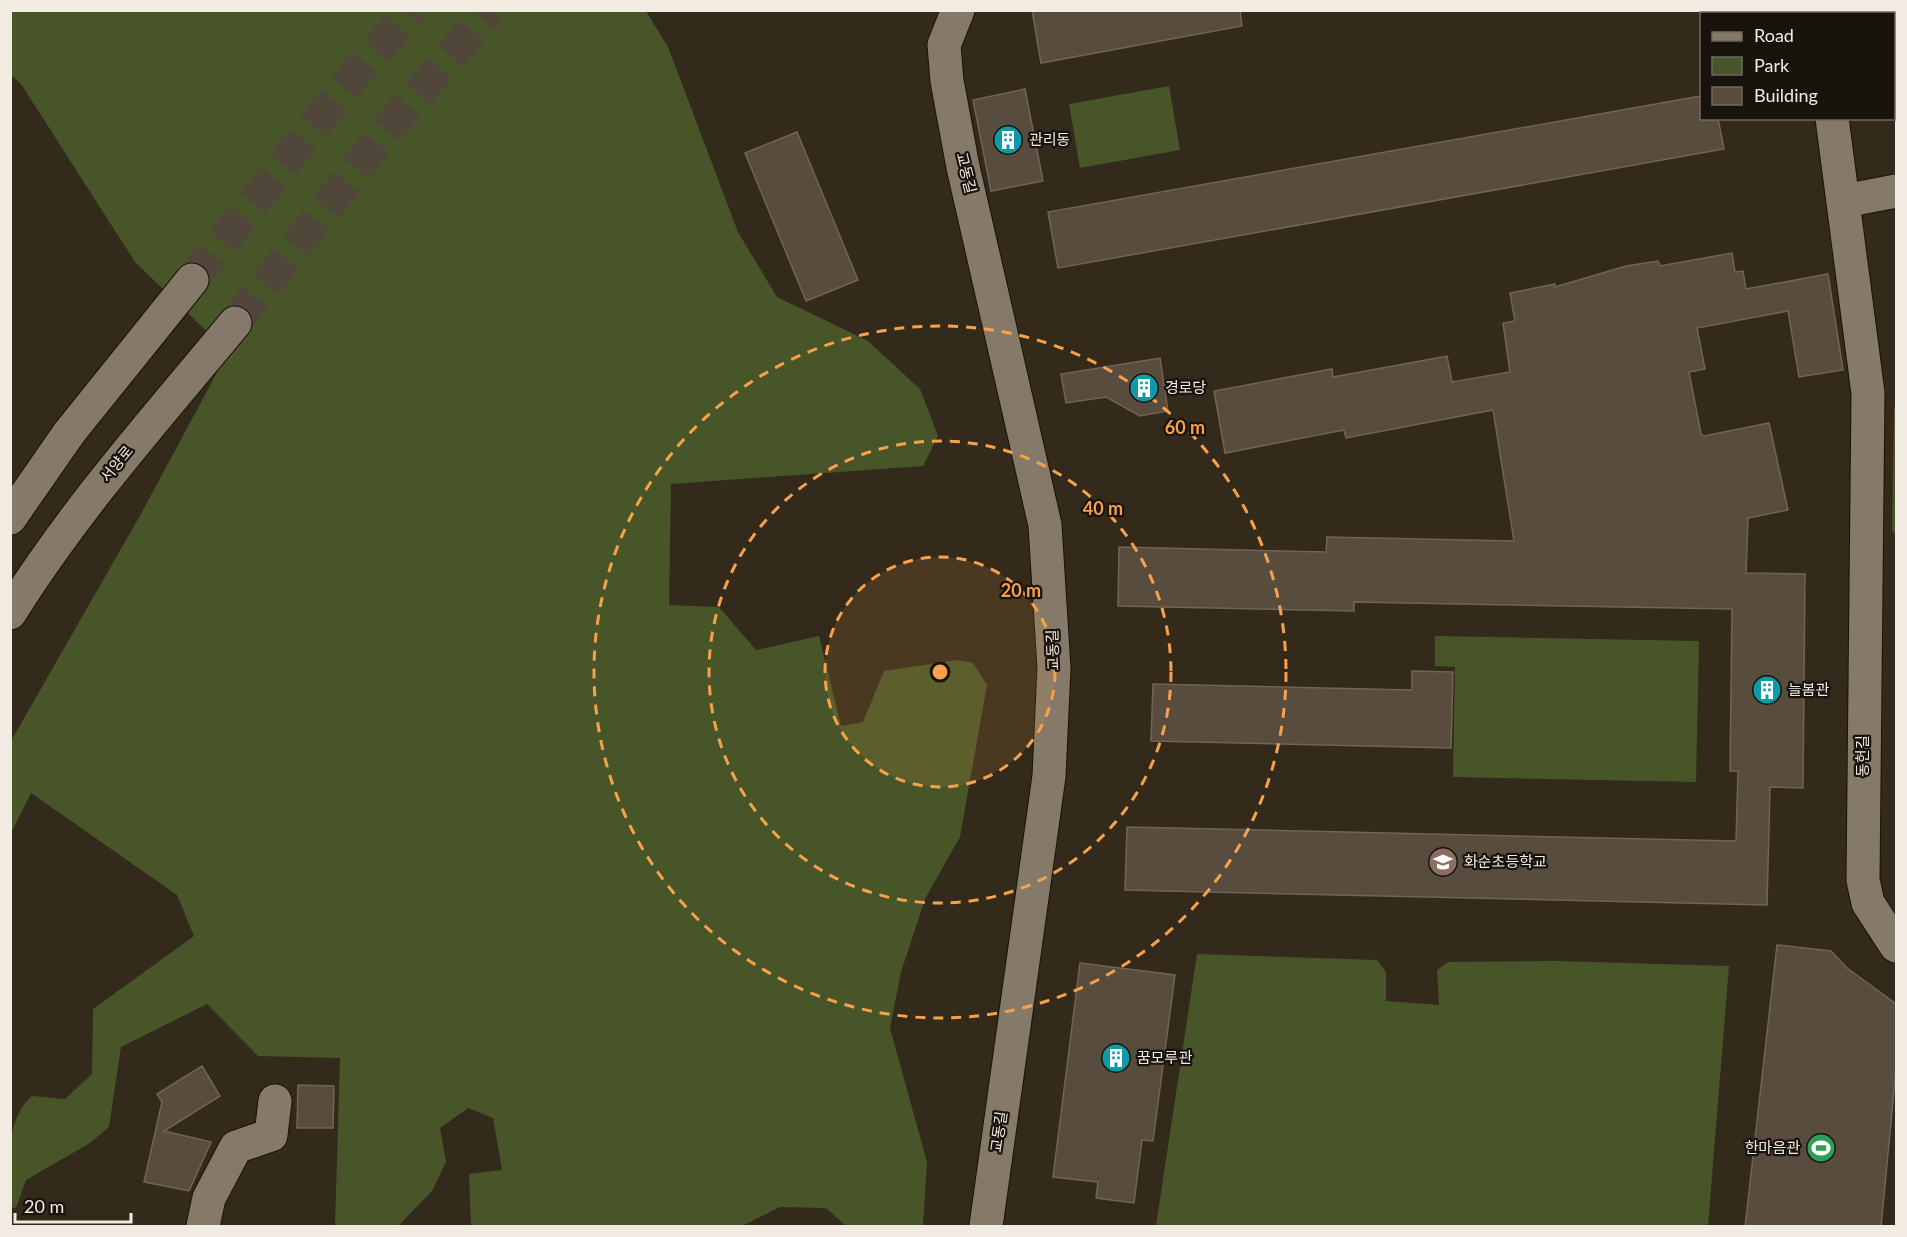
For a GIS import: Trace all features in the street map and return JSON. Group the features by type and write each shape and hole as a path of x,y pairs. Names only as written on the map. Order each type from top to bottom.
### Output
{"street":[{"name":"교동길","path":"958,10 944,45 947,81 963,167 1045,525 1054,668 1049,776 986,1227"},
{"name":"동헌길","path":"1832,120 1868,393 1863,880 1868,903 1896,946"},
{"path":"1844,201 1896,191"},
{"path":"10,518 69,433 192,280"},
{"name":"서양로","path":"10,613 38,569 105,479 235,322"},
{"path":"203,1227 209,1198 236,1147 271,1135 275,1101"}],"green space":[{"path":"11,11 646,11 668,47 738,232 777,297 868,341 920,389 938,436 923,466 671,484 669,605 719,607 756,650 819,636 841,726 863,722 884,671 957,660 973,663 987,685 960,837 925,899 901,972 890,1028 927,1162 923,1226 846,1226 826,1208 780,1207 742,1226 471,1226 469,1174 502,1170 493,1118 468,1108 440,1128 446,1162 432,1191 398,1226 335,1226 340,1058 258,1056 207,1004 121,1047 109,1127 90,1143 26,1180 16,1208 11,1207 10,1148 12,1133 22,1107 32,1096 65,1099 92,1074 93,1009 194,936 177,895 31,793 11,833 11,741 142,512 228,352 135,262 21,84 11,75"},
{"path":"1169,86 1180,150 1080,168 1069,104"},
{"path":"1896,406 1896,537 1892,529 1894,407"},
{"path":"1435,636 1699,641 1696,782 1453,777 1455,667 1435,666"},
{"path":"1197,954 1377,960 1386,972 1386,1001 1439,1005 1437,970 1448,962 1557,961 1729,966 1708,1226 1156,1226"}],"building":[{"path":"1032,10 1240,10 1242,26 1041,63"},
{"name":"관리동","path":"1025,89 1043,181 991,191 973,100"},
{"path":"1700,96 1700,120 1718,120 1724,149 1058,268 1048,212"},
{"path":"797,132 858,280 806,301 745,153"},
{"path":"1732,253 1735,272 1743,271 1746,289 1828,274 1843,370 1799,377 1788,311 1697,328 1705,369 1689,372 1701,434 1704,436 1769,423 1788,510 1748,518 1746,573 1805,574 1803,788 1770,787 1767,905 1125,890 1127,827 1736,841 1738,771 1730,771 1732,609 1354,602 1354,611 1118,606 1119,547 1326,552 1327,537 1514,541 1493,410 1346,438 1344,430 1225,453 1214,391 1332,369 1333,377 1447,356 1452,382 1510,372 1503,323 1515,321 1510,293 1555,284 1555,287 1626,266 1658,261 1660,266"},
{"name":"경로당","path":"1160,358 1168,411 1140,416 1106,397 1066,403 1061,374"},
{"path":"1412,671 1453,672 1451,748 1151,741 1153,684 1412,690"},
{"name":"한마음관","path":"1777,945 1831,951 1847,968 1896,1004 1896,1069 1881,1227 1745,1227"},
{"name":"꿈모루관","path":"1080,963 1175,975 1153,1141 1142,1140 1134,1203 1096,1198 1098,1182 1053,1177"},
{"path":"202,1066 220,1096 164,1131 211,1142 189,1191 144,1182 162,1102 157,1094"},
{"path":"298,1085 334,1086 333,1128 297,1128"}],"tunnel":[{"path":"192,280 355,74 413,10"},
{"path":"235,323 399,115 491,10"}],"place":[{"name":"관리동","path":"1008,140"},
{"name":"경로당","path":"1144,388"},
{"name":"늘봄관","path":"1767,690"},
{"name":"화순초등학교","path":"1443,862"},
{"name":"꿈모루관","path":"1116,1058"},
{"name":"한마음관","path":"1821,1148"}]}
